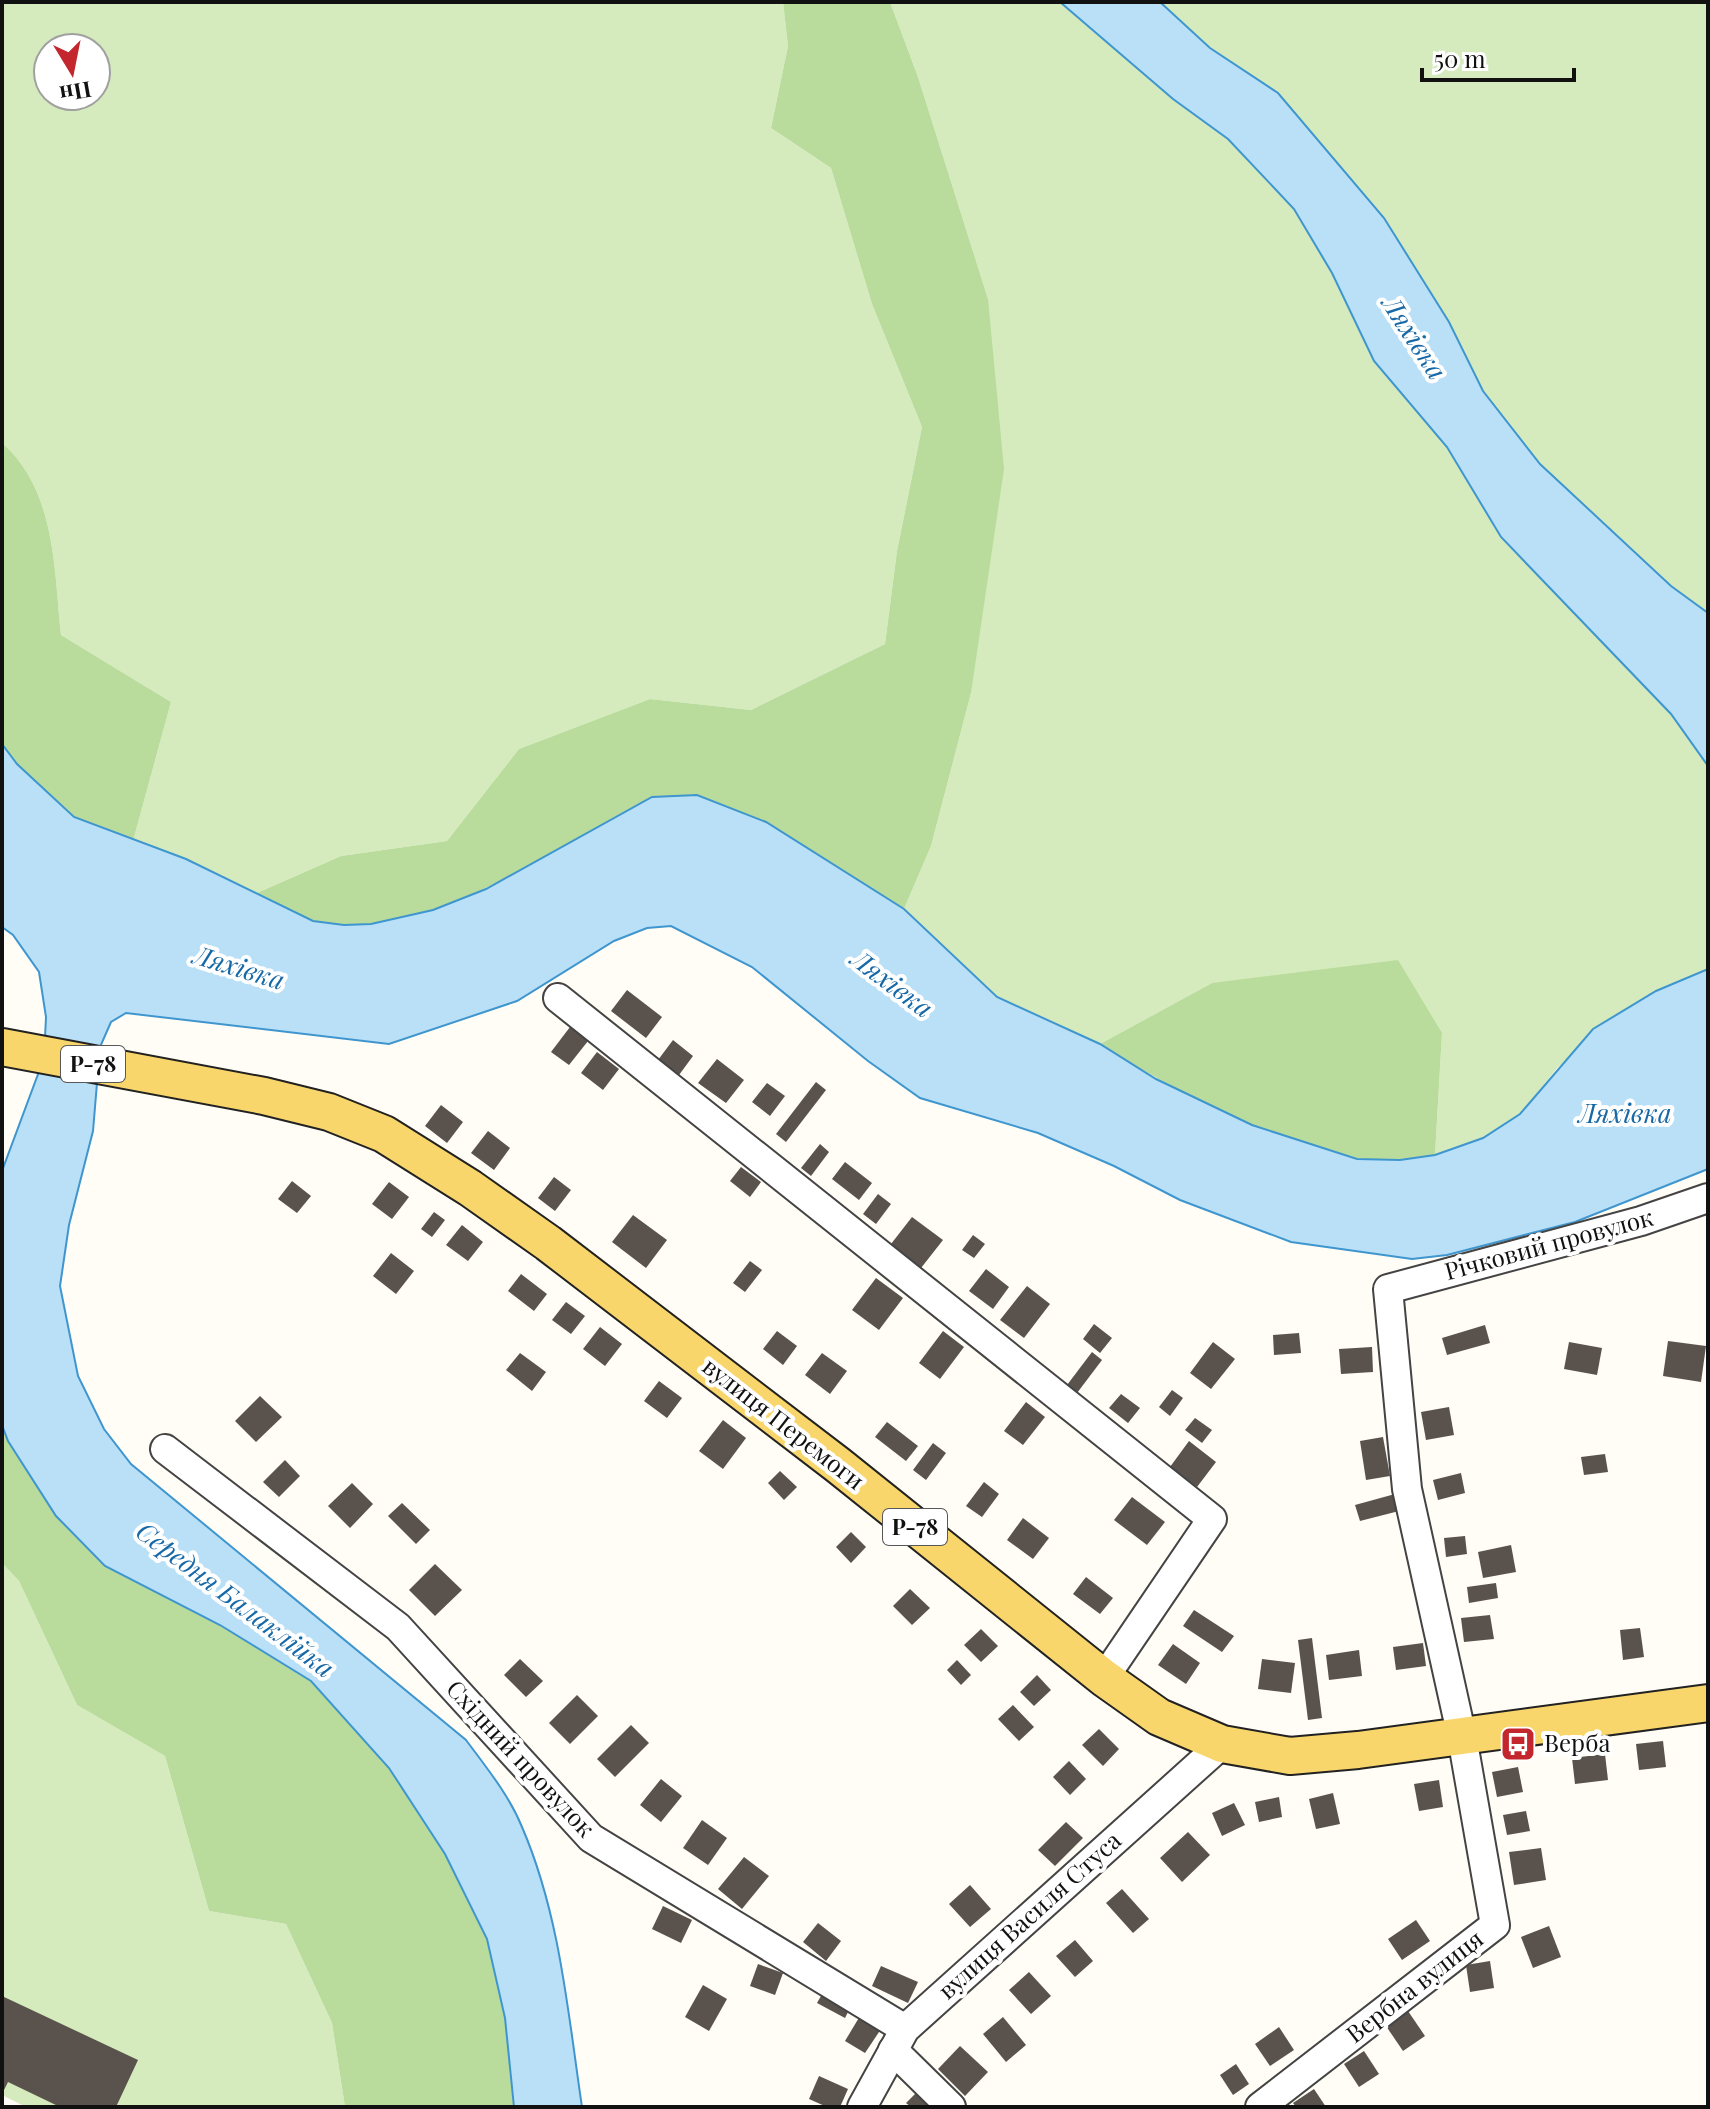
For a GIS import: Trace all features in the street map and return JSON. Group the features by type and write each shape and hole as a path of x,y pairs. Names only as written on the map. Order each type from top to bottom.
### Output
{"main road":[{"name":"вулиця Перемоги","path":"2,1047 329,1112 384,1134 470,1188 838,1465 1104,1678 1159,1717 1222,1744 1290,1756 1462,1737 1708,1703"}],"street":[{"path":"558,998 1212,1519 1104,1678"},
{"name":"Річковий провулок","path":"1462,1737 1407,1489 1388,1289 1641,1221 1708,1198"},
{"name":"Східний провулок","path":"165,1449 398,1627 591,1838 899,2040 951,2107"},
{"name":"Вербна вулиця","path":"1260,2107 1495,1925 1462,1737"},
{"name":"вулиця Василя Стуса","path":"862,2107 899,2040 1222,1744"}],"green space":[{"path":"2,2 783,2 788,46 771,128 831,168 872,304 922,427 897,551 885,644 751,710 650,699 519,749 447,841 341,856 257,893 186,859 133,841 171,702 61,635 49,532 43,507 20,462 2,443"},
{"path":"783,2 890,2 918,77 988,299 1004,469 971,693 931,846 904,909 766,822 652,797 487,887 441,907 396,921 352,927 312,921 257,893 341,856 447,841 519,749 650,699 751,710 885,644 897,551 922,427 872,304 831,168 771,128 788,46"},
{"path":"890,2 1060,2 1173,99 1228,139 1294,209 1332,273 1374,361 1447,447 1501,537 1671,714 1708,766 1708,969 1656,991 1558,1067 1520,1114 1483,1138 1435,1155 1442,1033 1212,983 1100,1044 997,997 904,909 931,846 971,693 988,299 918,77"},
{"path":"1160,2 1708,2 1708,613 1671,586 1540,464 1483,391 1449,322 1384,218 1278,93 1210,48"},
{"path":"2,443 20,462 43,507 53,558 61,635 171,702 133,841 74,817 17,764 2,744"},
{"path":"1398,960 1442,1033 1435,1155 1375,1161 1323,1151 1223,1112 1100,1044 1212,983"},
{"path":"2,1425 8,1441 220,1625 311,1681 389,1768 445,1854 487,1939 505,2018 514,2107 345,2107 332,2023 286,1924 209,1911 165,1756 77,1705 19,1581 2,1563"},
{"path":"2,1563 19,1581 77,1705 165,1756 209,1911 286,1924 332,2023 345,2107 26,2107 2,2095"}],"water":[{"name":"Ляхівка","path":"1060,2 1160,2 1210,48 1278,93 1384,218 1449,322 1483,391 1540,464 1671,586 1708,613 1708,766 1671,714 1501,537 1447,447 1374,361 1332,273 1294,209 1228,139 1173,99"},
{"name":"Ляхівка","path":"2,744 17,764 74,817 186,859 313,921 344,925 371,924 433,910 486,889 652,797 697,795 766,822 904,909 997,997 1100,1044 1156,1079 1252,1125 1357,1159 1400,1160 1435,1155 1483,1138 1520,1114 1593,1029 1656,991 1708,969 1708,1169 1575,1222 1447,1255 1412,1259 1291,1242 1180,1200 1114,1166 1038,1133 920,1098 868,1061 752,967 671,926 647,928 614,941 517,1001 389,1044 126,1013 111,1022 100,1047 93,1131 69,1225 60,1286 78,1376 104,1429 131,1464 466,1740 511,1804 535,1860 554,1929 582,2107 514,2107 505,2018 487,1939 445,1854 389,1768 311,1681 220,1625 105,1566 56,1516 8,1441 2,1425 2,1171 44,1058 46,1017 39,972 13,935 2,927"}],"building":[{"path":"627,990 662,1017 646,1038 611,1011"},
{"path":"570,1027 588,1041 569,1065 551,1052"},
{"path":"673,1040 693,1056 679,1075 658,1060"},
{"path":"597,1052 619,1069 603,1090 581,1073"},
{"path":"717,1059 744,1080 726,1103 698,1083"},
{"path":"816,1082 826,1090 786,1142 776,1134"},
{"path":"767,1083 785,1096 770,1116 752,1102"},
{"path":"441,1105 463,1122 447,1143 425,1126"},
{"path":"488,1131 510,1148 494,1170 471,1153"},
{"path":"820,1144 829,1152 811,1176 801,1168"},
{"path":"845,1162 872,1183 859,1200 832,1179"},
{"path":"741,1167 761,1182 750,1197 730,1181"},
{"path":"554,1177 571,1190 555,1211 538,1198"},
{"path":"292,1181 311,1196 297,1213 278,1199"},
{"path":"389,1182 409,1197 392,1219 372,1204"},
{"path":"878,1194 891,1204 876,1224 863,1214"},
{"path":"434,1212 445,1220 432,1237 421,1229"},
{"path":"633,1215 667,1240 646,1268 612,1242"},
{"path":"912,1217 943,1240 921,1268 891,1244"},
{"path":"462,1225 483,1242 468,1261 446,1245"},
{"path":"973,1235 985,1244 974,1258 962,1250"},
{"path":"391,1253 414,1271 396,1294 373,1276"},
{"path":"750,1261 762,1270 745,1292 733,1283"},
{"path":"986,1269 1009,1287 993,1309 969,1291"},
{"path":"521,1274 547,1294 534,1311 508,1291"},
{"path":"876,1278 903,1298 879,1330 852,1310"},
{"path":"1027,1286 1050,1304 1024,1338 1000,1320"},
{"path":"566,1302 585,1316 571,1334 552,1320"},
{"path":"1094,1324 1112,1338 1100,1353 1083,1339"},
{"path":"1485,1325 1490,1343 1447,1355 1442,1338"},
{"path":"600,1327 622,1344 605,1366 583,1349"},
{"path":"777,1331 797,1346 783,1365 763,1349"},
{"path":"943,1331 964,1347 940,1379 919,1363"},
{"path":"1299,1333 1301,1353 1274,1355 1273,1335"},
{"path":"1668,1341 1706,1346 1701,1382 1663,1376"},
{"path":"1213,1342 1235,1359 1211,1389 1190,1373"},
{"path":"1569,1342 1602,1348 1597,1375 1564,1369"},
{"path":"1372,1347 1373,1372 1341,1374 1339,1349"},
{"path":"1092,1352 1102,1360 1074,1397 1064,1389"},
{"path":"520,1353 546,1372 532,1391 506,1370"},
{"path":"822,1353 847,1371 830,1394 805,1375"},
{"path":"659,1381 682,1398 667,1418 644,1401"},
{"path":"1172,1390 1183,1398 1170,1416 1159,1407"},
{"path":"1121,1394 1140,1408 1128,1423 1109,1408"},
{"path":"260,1396 282,1417 256,1442 235,1421"},
{"path":"1026,1402 1045,1417 1023,1445 1004,1431"},
{"path":"1449,1407 1454,1435 1426,1440 1421,1412"},
{"path":"1195,1418 1212,1430 1202,1443 1185,1430"},
{"path":"723,1420 746,1438 723,1469 699,1451"},
{"path":"887,1422 918,1446 906,1461 875,1437"},
{"path":"1383,1437 1390,1476 1366,1480 1360,1441"},
{"path":"1189,1441 1216,1462 1197,1487 1170,1467"},
{"path":"933,1443 946,1453 926,1480 913,1470"},
{"path":"1605,1454 1608,1472 1584,1475 1581,1457"},
{"path":"285,1460 300,1476 279,1497 263,1482"},
{"path":"780,1471 797,1487 784,1500 768,1483"},
{"path":"1461,1473 1465,1493 1438,1500 1433,1480"},
{"path":"984,1482 999,1494 982,1517 966,1506"},
{"path":"352,1483 373,1504 350,1528 328,1506"},
{"path":"1395,1494 1399,1511 1360,1521 1355,1505"},
{"path":"1132,1497 1165,1522 1147,1545 1114,1520"},
{"path":"402,1503 430,1530 416,1544 388,1516"},
{"path":"1023,1518 1049,1538 1033,1559 1007,1540"},
{"path":"851,1532 866,1547 851,1563 836,1547"},
{"path":"1465,1536 1467,1554 1446,1557 1444,1538"},
{"path":"1511,1545 1516,1572 1483,1578 1478,1552"},
{"path":"435,1564 462,1590 435,1616 409,1590"},
{"path":"1086,1577 1113,1598 1100,1614 1073,1594"},
{"path":"1496,1583 1498,1598 1469,1603 1467,1587"},
{"path":"910,1589 930,1608 912,1625 893,1606"},
{"path":"1194,1610 1234,1636 1222,1652 1183,1626"},
{"path":"1490,1615 1494,1639 1464,1642 1461,1618"},
{"path":"1640,1628 1644,1657 1623,1660 1620,1630"},
{"path":"981,1629 998,1646 981,1662 964,1645"},
{"path":"1312,1638 1322,1718 1308,1720 1298,1640"},
{"path":"1423,1643 1426,1666 1396,1670 1393,1647"},
{"path":"1173,1644 1200,1663 1186,1684 1158,1665"},
{"path":"1359,1650 1362,1676 1329,1680 1326,1655"},
{"path":"520,1659 543,1681 526,1697 504,1675"},
{"path":"1262,1659 1295,1663 1291,1693 1258,1689"},
{"path":"957,1660 971,1675 961,1685 947,1670"},
{"path":"1037,1675 1051,1690 1034,1706 1020,1692"},
{"path":"577,1695 598,1716 570,1744 549,1723"},
{"path":"1013,1705 1034,1727 1019,1741 998,1719"},
{"path":"631,1725 649,1743 615,1777 597,1759"},
{"path":"1099,1729 1119,1749 1103,1766 1082,1745"},
{"path":"1663,1741 1666,1767 1639,1770 1636,1744"},
{"path":"1605,1754 1608,1780 1575,1784 1572,1758"},
{"path":"1069,1761 1086,1779 1070,1795 1053,1777"},
{"path":"1518,1767 1523,1792 1497,1797 1492,1772"},
{"path":"661,1779 682,1796 661,1822 640,1805"},
{"path":"1439,1780 1443,1807 1419,1811 1414,1784"},
{"path":"1333,1793 1340,1824 1316,1829 1309,1799"},
{"path":"1279,1797 1282,1817 1259,1822 1255,1802"},
{"path":"1234,1803 1245,1825 1222,1836 1212,1813"},
{"path":"1526,1811 1530,1831 1507,1835 1503,1815"},
{"path":"702,1820 727,1838 708,1865 683,1848"},
{"path":"1066,1822 1083,1838 1055,1866 1038,1850"},
{"path":"1188,1832 1210,1855 1182,1882 1160,1858"},
{"path":"1541,1848 1546,1880 1514,1885 1509,1852"},
{"path":"744,1857 769,1876 742,1909 718,1889"},
{"path":"970,1885 991,1909 970,1927 949,1904"},
{"path":"1122,1889 1149,1919 1133,1933 1106,1903"},
{"path":"663,1906 692,1920 681,1943 652,1929"},
{"path":"1416,1920 1430,1941 1402,1960 1388,1939"},
{"path":"818,1923 841,1941 826,1961 803,1942"},
{"path":"1549,1926 1561,1957 1533,1968 1521,1937"},
{"path":"1075,1940 1093,1961 1075,1977 1056,1956"},
{"path":"1490,1961 1494,1988 1470,1992 1466,1965"},
{"path":"758,1964 783,1973 775,1995 750,1986"},
{"path":"881,1966 918,1982 908,2003 872,1986"},
{"path":"1029,1972 1051,1996 1031,2014 1009,1990"},
{"path":"703,1985 727,1999 709,2031 685,2017"},
{"path":"825,1989 852,2004 845,2018 817,2003"},
{"path":"2,1996 138,2060 116,2107 60,2107 8,2082 2,2094"},
{"path":"1408,2011 1425,2036 1403,2051 1386,2026"},
{"path":"860,2016 881,2029 865,2053 845,2041"},
{"path":"1003,2017 1026,2045 1006,2062 983,2034"},
{"path":"1279,2027 1294,2050 1270,2066 1255,2044"},
{"path":"960,2046 988,2072 965,2096 938,2069"},
{"path":"1364,2051 1379,2074 1359,2087 1344,2064"},
{"path":"1236,2064 1249,2084 1233,2095 1220,2075"},
{"path":"819,2076 848,2089 840,2107 827,2107 809,2099"},
{"path":"1314,2089 1326,2107 1296,2107 1293,2103"},
{"path":"918,2091 936,2107 911,2107 906,2103"}],"place":[{"name":"Верба","path":"1518,1744"}],"water label":[{"name":"Середня Балаклійка","path":"235,1600"}]}
